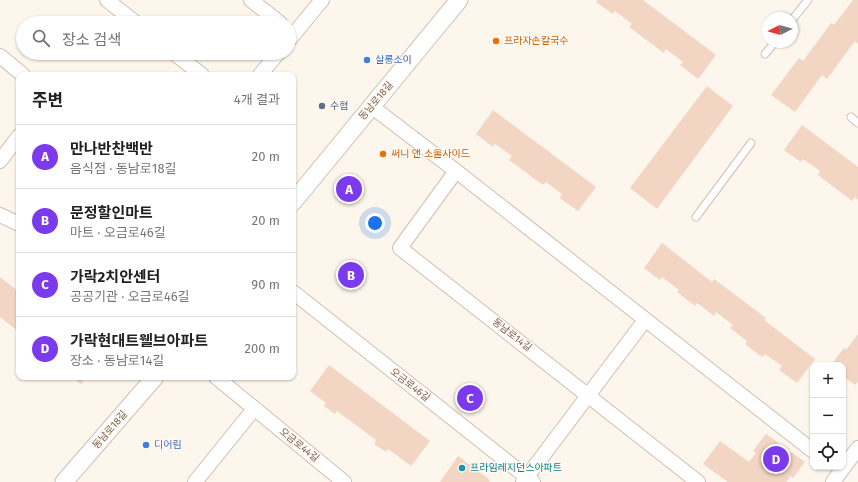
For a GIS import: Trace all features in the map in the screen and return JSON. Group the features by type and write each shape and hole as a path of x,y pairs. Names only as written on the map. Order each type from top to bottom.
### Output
{"street":[{"path":"108,0 127,16"},
{"path":"251,0 271,16"},
{"path":"296,29 322,0"},
{"name":"동남로18길","path":"296,198 459,0"},
{"path":"0,56 20,72"},
{"path":"183,60 198,72"},
{"path":"262,72 272,60"},
{"path":"371,106 810,449"},
{"path":"0,161 16,140"},
{"name":"동남로14길","path":"456,171 400,248 698,482"},
{"path":"0,215 16,223"},
{"name":"오금로46길","path":"296,294 527,480 588,395 645,320"},
{"name":"동남로18길","path":"64,482 152,380"},
{"name":"오금로44길","path":"220,380 330,478 344,482"},
{"path":"195,482 254,409"},
{"path":"836,474 858,448"}],"lane":[{"path":"798,12 808,0"},
{"path":"765,54 770,48"},
{"path":"851,117 858,123"},
{"path":"696,217 751,143"}],"building":[{"path":"598,0 643,0 716,55 698,79 680,65 683,62 666,49 664,53 629,27 632,24 615,11 613,14 596,2"},
{"path":"853,0 858,0 858,44 855,41 827,79 822,75 795,112 771,95 799,58 803,61 831,23 834,25"},
{"path":"707,86 733,106 657,209 630,188"},
{"path":"493,110 596,187 578,211 560,198 562,194 546,182 543,185 509,160 512,156 495,144 493,147 476,134"},
{"path":"802,125 858,167 858,200 855,197 852,201 818,175 820,171 803,159 801,162 784,150"},
{"path":"662,243 712,282 714,279 766,318 764,320 815,359 813,362 810,362 810,366 797,383 779,370 782,366 765,354 762,357 745,344 747,341 730,328 733,325 716,312 714,316 697,303 695,306 677,292 679,290 662,277 660,280 644,268"},
{"path":"0,277 16,290 16,330 0,317"},
{"path":"858,334 858,382 855,385 846,378 846,362 833,362 844,348 846,350"},
{"path":"329,365 430,441 411,466 388,449 386,452 374,444 376,440 337,411 335,414 324,406 326,403 310,391"},
{"path":"76,380 84,380 81,384"},
{"path":"766,434 780,444 778,448 788,455 791,452 805,462 793,478 791,476 786,482 728,482 703,464 720,441 749,462 756,453 753,451"},
{"name":"프라임레지던스아파트","path":"458,456 490,480 489,482 440,482"}],"place":[{"name":"프라자손칼국수","path":"496,41"},
{"name":"살롱소이","path":"367,60"},
{"name":"수협","path":"322,106"},
{"name":"써니 앤 소울사이드","path":"383,154"},
{"name":"만나반찬백반","path":"349,189"},
{"name":"문정할인마트","path":"351,275"},
{"name":"가락2치안센터","path":"470,398"},
{"name":"디어림","path":"146,445"},
{"name":"가락현대트웰브아파트","path":"776,459"},
{"name":"프라임레지던스아파트","path":"462,468"}]}
